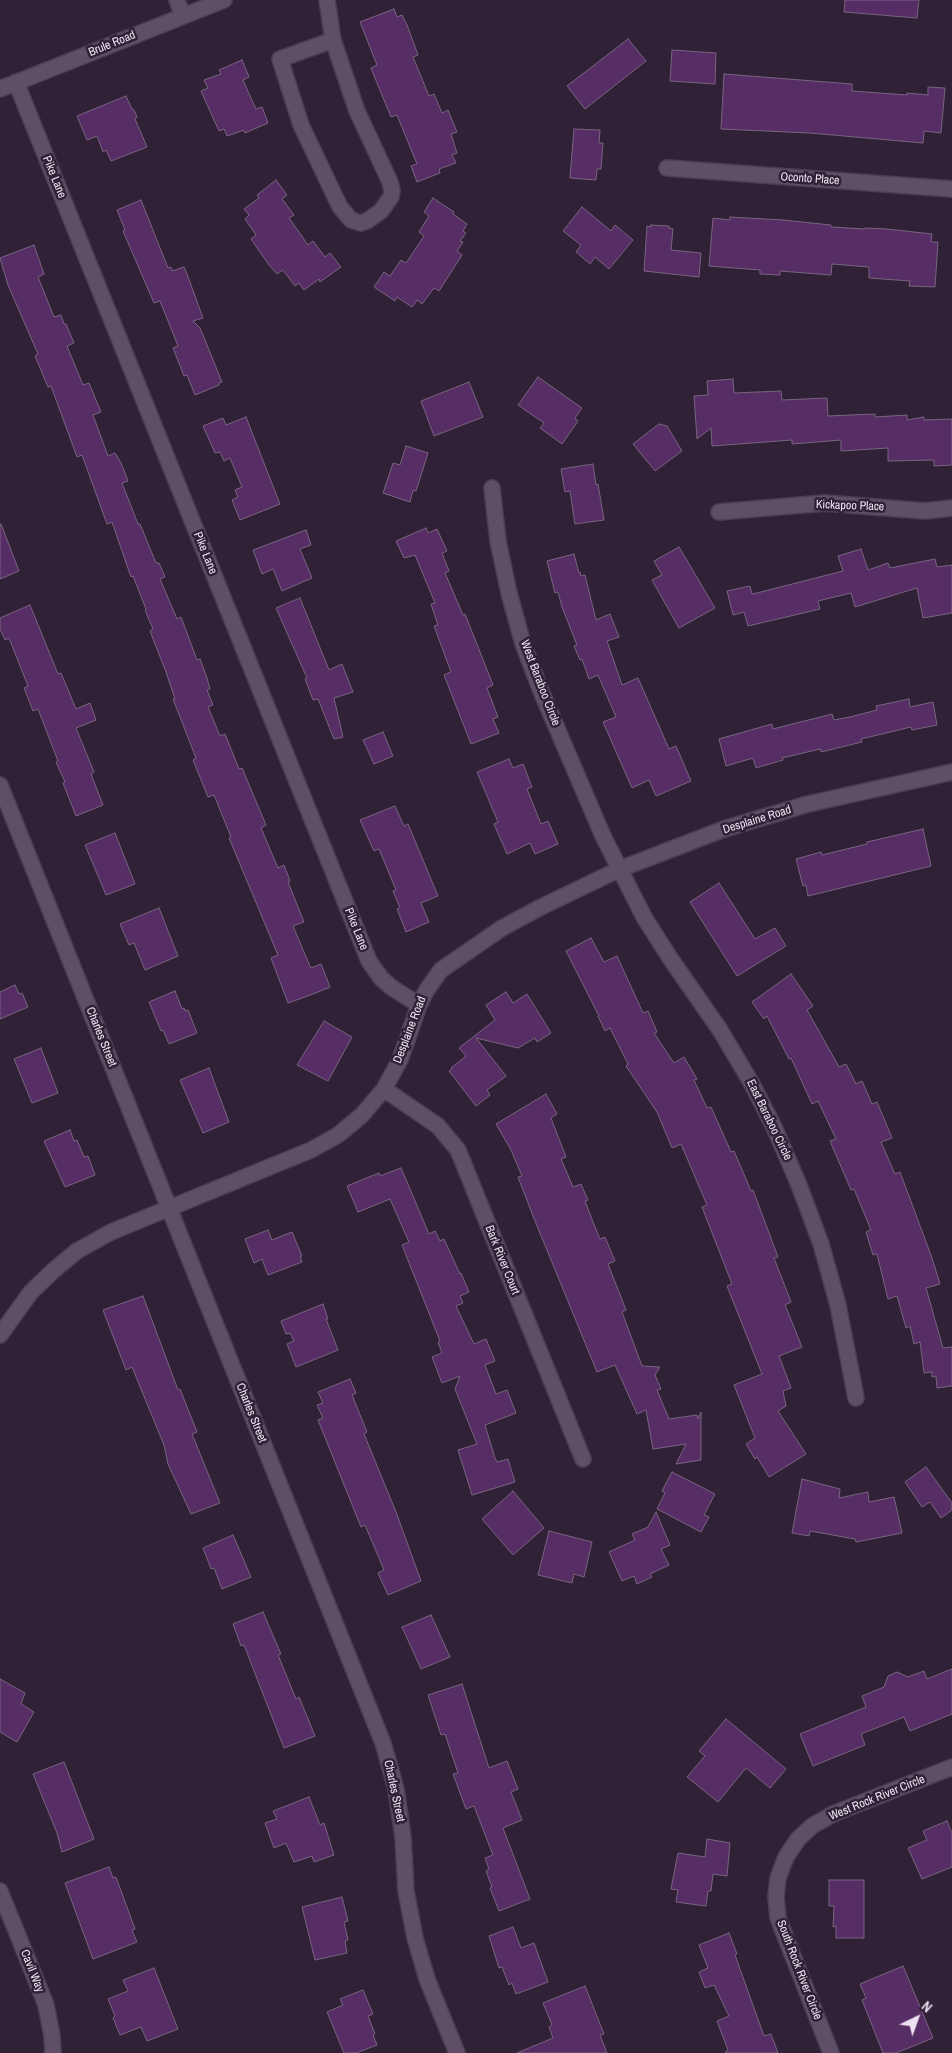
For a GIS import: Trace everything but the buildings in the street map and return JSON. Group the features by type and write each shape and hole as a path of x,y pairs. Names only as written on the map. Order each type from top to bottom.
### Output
{"street":[{"path":"177,0 183,16"},
{"name":"Brule Road","path":"0,89 224,0"},
{"path":"327,0 333,40 357,111 392,190 391,197 381,211 367,222 361,223 351,220 340,207 301,126 280,58 333,40"},
{"name":"Pike Lane","path":"16,82 369,961 381,978 419,1005"},
{"name":"Oconto Place","path":"668,168 952,190"},
{"name":"West Baraboo Circle","path":"492,488 498,541 509,593 523,644 603,836 620,869"},
{"name":"Kickapoo Place","path":"719,512 824,503 925,511 952,508"},
{"name":"Desplaine Road","path":"0,1335 31,1292 77,1251 111,1232 312,1150 338,1135 356,1120 384,1089 400,1060 419,1005 426,991 441,970 502,928 620,869 743,824 808,804 952,772"},
{"name":"Charles Street","path":"0,785 383,1743 396,1789 403,1837 406,1891 415,1938 427,1979 457,2053"},
{"name":"East Baraboo Circle","path":"620,869 644,917 720,1030 752,1084 774,1127 799,1184 821,1244 838,1305 856,1398"},
{"name":"Bark River Court","path":"384,1089 438,1126 458,1150 583,1459"},
{"name":"West Rock River Circle","path":"786,1857 798,1839 812,1826 833,1814 952,1767"},
{"name":"South Rock River Circle","path":"786,1857 778,1878 776,1897 778,1918 831,2053"},
{"name":"Cavil Way","path":"0,1891 46,2005 53,2053"}]}
